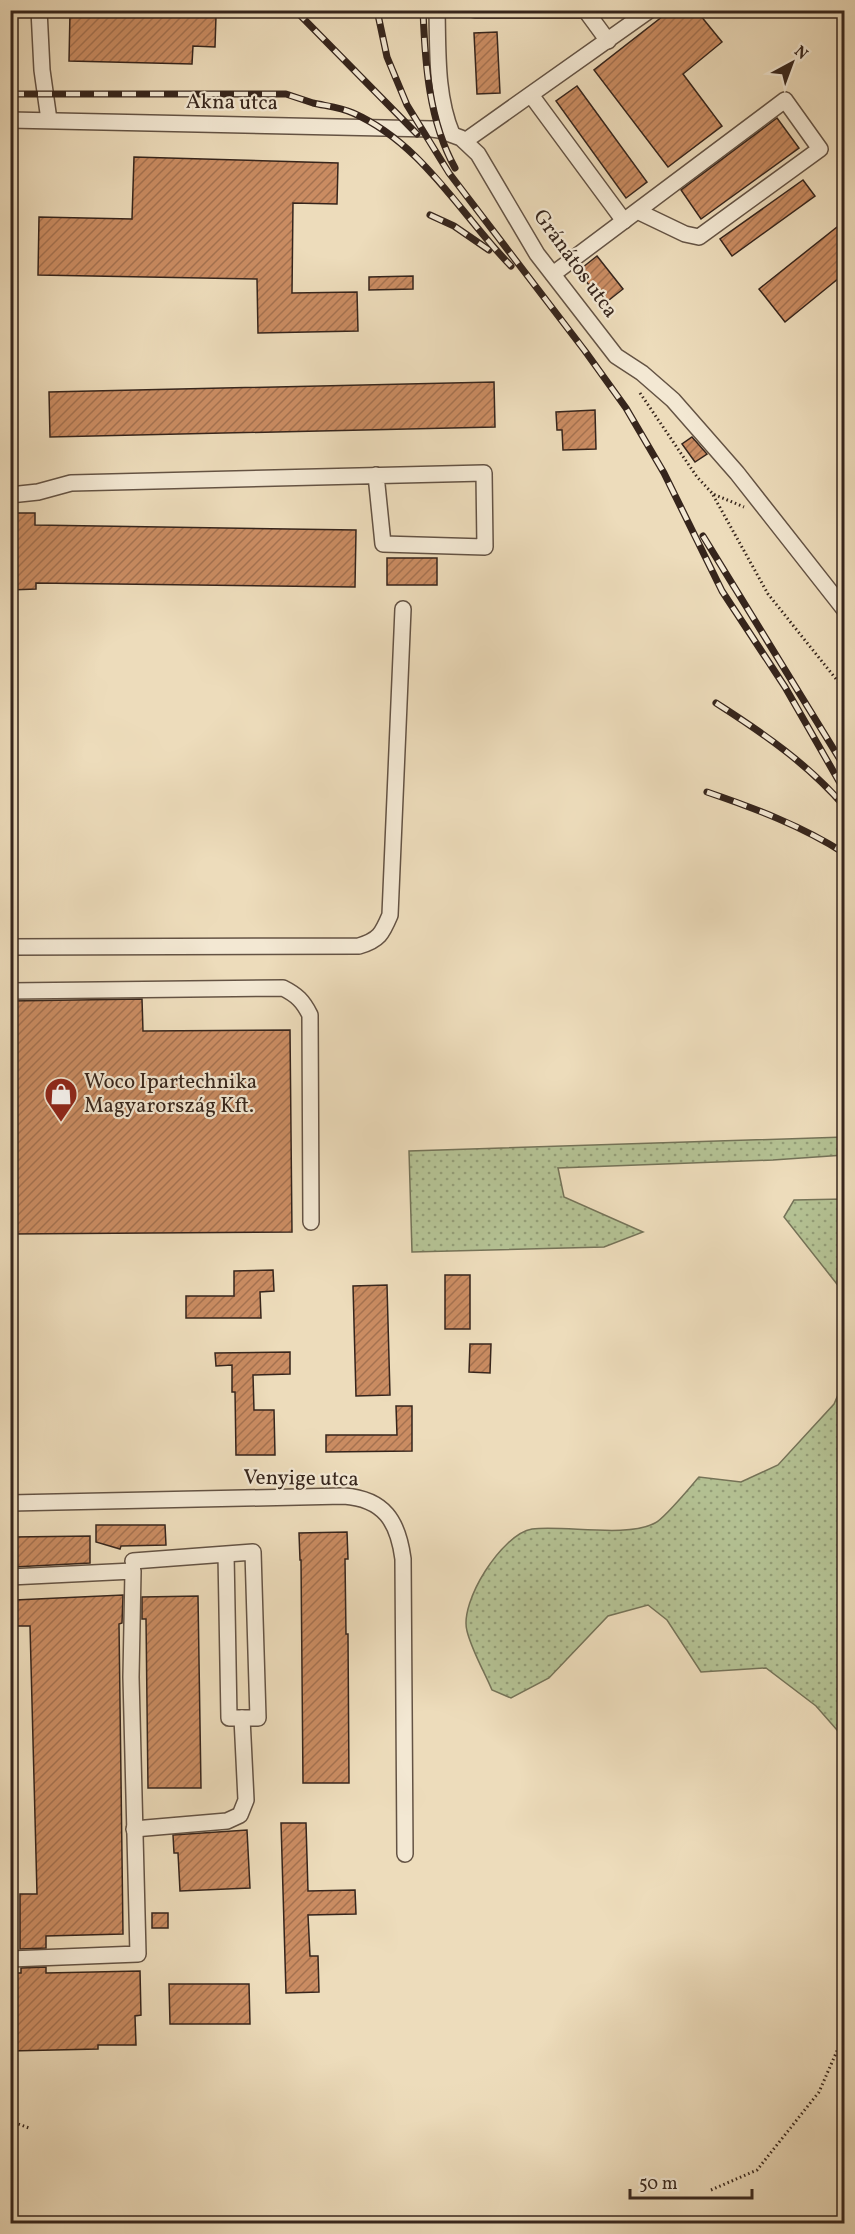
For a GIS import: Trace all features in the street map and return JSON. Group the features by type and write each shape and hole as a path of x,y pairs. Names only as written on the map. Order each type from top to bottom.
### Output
{"street":[{"path":"39,10 42,69 49,120"},
{"name":"Gránátos utca","path":"437,10 441,94 444,111 459,138 478,154 537,254 616,356 642,373 673,400 737,473 844,609"},
{"path":"475,10 587,11 608,41"},
{"path":"459,138 531,95 650,10"},
{"path":"531,95 624,221"},
{"path":"553,274 784,99 820,149 699,237 685,234 637,211"},
{"name":"Akna utca","path":"10,120 432,129 459,138"},
{"path":"10,495 38,492 71,483 376,475 484,473 485,547 383,543 376,475"},
{"path":"10,947 359,946 374,941 384,930 390,915 403,609"},
{"path":"10,991 283,988 296,994 305,1004 310,1015 311,1222"},
{"name":"Venyige utca","path":"10,1503 344,1496 370,1501 383,1511 393,1523 401,1546 405,1854"},
{"path":"133,1561 226,1554 253,1552 258,1718 229,1718 226,1554"},
{"path":"10,1577 133,1571 131,1677 138,1954 10,1959"},
{"path":"135,1828 227,1821 240,1815 246,1800 242,1718"}],"path":[{"path":"640,392 674,445 697,477 713,494 768,594 844,689"},
{"path":"713,494 748,509"},
{"path":"711,2190 757,2170 819,2092 844,2035"},
{"path":"10,2121 29,2128"}],"green space":[{"path":"844,1137 844,1155 558,1168 564,1197 643,1232 604,1247 412,1252 409,1151"},
{"path":"844,1199 844,1293 784,1217 794,1200"},
{"path":"844,1381 844,1738 816,1706 766,1668 701,1672 667,1620 648,1605 608,1616 549,1678 511,1698 492,1690 469,1638 466,1618 476,1587 485,1571 508,1543 532,1529 629,1530 643,1527 655,1523 665,1515 699,1477 741,1482 778,1465 834,1404"}],"building":[{"path":"660,10 696,10 722,42 683,74 722,126 668,167 594,70 663,16"},
{"path":"70,12 216,16 215,47 193,46 192,64 69,61"},
{"path":"497,32 500,93 477,94 474,33"},
{"path":"577,86 647,182 626,198 556,101"},
{"path":"777,118 799,148 701,219 681,190"},
{"path":"134,157 338,163 337,204 293,203 292,293 357,292 358,331 258,333 257,279 38,275 39,217 132,219"},
{"path":"803,180 815,196 732,256 720,239"},
{"path":"837,227 844,236 844,274 785,322 759,289"},
{"path":"597,256 623,289 604,304 578,271"},
{"path":"413,276 413,289 369,290 369,277"},
{"path":"494,382 495,427 50,437 49,392"},
{"path":"595,410 596,449 563,450 562,430 557,430 556,412"},
{"path":"692,437 707,454 695,462 682,444"},
{"path":"10,513 35,513 35,525 356,530 355,587 36,583 36,589 10,590"},
{"path":"387,558 437,558 437,585 387,585"},
{"path":"142,999 143,1031 290,1030 292,1232 10,1234 10,1001"},
{"path":"273,1270 274,1291 260,1292 261,1318 186,1318 186,1296 234,1296 234,1271"},
{"path":"445,1275 470,1275 470,1329 445,1329"},
{"path":"387,1285 390,1395 356,1396 353,1286"},
{"path":"470,1344 491,1344 490,1373 469,1372"},
{"path":"290,1352 290,1374 253,1375 254,1410 274,1410 275,1455 236,1455 232,1365 216,1366 215,1353"},
{"path":"396,1406 412,1406 412,1451 326,1452 326,1435 397,1435"},
{"path":"96,1525 165,1525 166,1545 121,1546 120,1549 96,1542"},
{"path":"347,1532 348,1559 345,1559 349,1783 303,1783 299,1533"},
{"path":"90,1536 90,1563 14,1567 13,1537"},
{"path":"123,1595 122,1623 119,1624 123,1934 46,1936 46,1948 20,1949 20,1894 37,1894 30,1626 15,1626 15,1600"},
{"path":"198,1596 201,1788 148,1788 146,1619 142,1619 142,1597"},
{"path":"281,1823 306,1823 308,1891 355,1890 356,1914 308,1915 310,1956 318,1956 319,1992 286,1993"},
{"path":"247,1830 250,1888 180,1891 178,1853 174,1853 173,1835"},
{"path":"152,1913 168,1913 168,1928 152,1928"},
{"path":"46,1967 46,1973 140,1971 141,2015 135,2016 136,2045 98,2045 98,2049 10,2051 10,1973 21,1973 21,1968"},
{"path":"169,1984 249,1984 250,2024 170,2024"}],"railway":[{"path":"295,10 417,134"},
{"path":"377,10 387,57 407,105 449,173 626,408 664,473 722,591 785,687 844,790"},
{"path":"423,10 427,71 434,112 446,150 455,168"},
{"path":"10,94 286,94 348,111 378,126 420,161 511,266"},
{"path":"430,215 454,226 489,250"},
{"path":"703,536 844,766"},
{"path":"716,703 784,750 815,776 844,806"},
{"path":"707,792 777,818 844,853"}],"place":[{"name":"Woco Ipartechnika Magyarország Kft.","path":"61,1123"}]}
